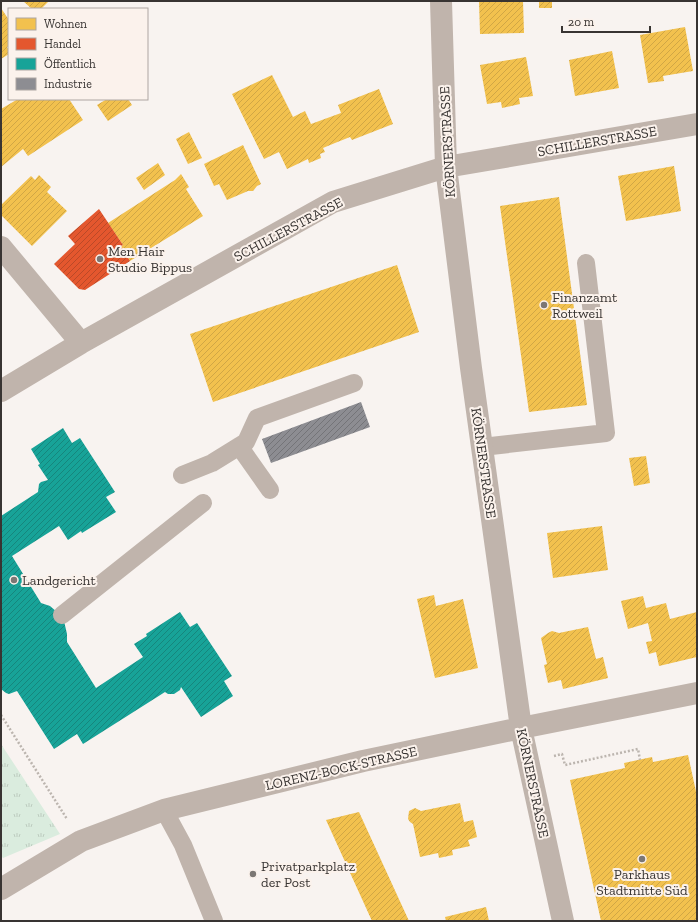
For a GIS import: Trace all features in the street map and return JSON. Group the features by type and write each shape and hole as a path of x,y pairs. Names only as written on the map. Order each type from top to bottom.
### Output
{"street":[{"name":"KÖRNERSTRASSE","path":"441,1 446,167 482,447 521,728 562,921"},
{"name":"SCHILLERSTRASSE","path":"1,391 81,343 333,202 446,167 697,124"},
{"path":"1,247 81,343"},
{"name":"LORENZ-BOCK-STRASSE","path":"1,889 82,841 164,810 363,761 697,693"}],"lane":[{"path":"482,447 606,433 586,263"},
{"path":"182,475 212,463 246,442 257,418 354,383"},
{"path":"239,446 270,490"},
{"path":"62,615 203,502"},
{"path":"164,810 182,845 214,921"}],"path":[{"path":"1,715 82,841"},
{"path":"528,762 562,754 565,765 638,749 640,760"}],"green space":[{"path":"1,744 60,834 3,858 1,856"}],"building: Wohnen":[{"path":"23,1 49,1 42,8 31,8"},
{"path":"479,1 523,1 524,33 480,34"},
{"path":"539,1 552,1 552,8 539,8"},
{"path":"1,8 8,18 8,55 1,59"},
{"path":"685,27 693,71 663,76 664,81 648,83 640,35"},
{"path":"612,51 619,88 575,96 569,60"},
{"path":"526,57 533,96 519,98 520,104 502,108 501,102 487,104 480,65"},
{"path":"272,75 293,117 305,111 311,124 341,113 338,105 379,89 393,124 352,140 350,137 323,148 325,152 320,154 321,158 309,163 308,159 287,169 279,152 264,159 232,94"},
{"path":"16,100 70,100 83,120 28,156 23,149 1,167 1,109"},
{"path":"105,100 129,100 132,105 108,121 97,105"},
{"path":"189,132 202,158 188,164 176,139"},
{"path":"243,145 261,184 253,191 248,191 227,200 219,184 214,186 204,164"},
{"path":"158,163 165,175 144,190 136,178"},
{"path":"674,166 681,211 626,221 618,176"},
{"path":"181,174 189,187 186,189 203,216 130,261 121,246 123,245 108,223 175,180"},
{"path":"39,175 51,187 47,192 67,211 32,246 1,215 1,205 31,176 35,180"},
{"name":"Finanzamt Rottweil","path":"559,197 587,405 529,412 500,206"},
{"path":"397,265 419,332 213,402 190,334"},
{"path":"646,456 650,483 634,486 629,458"},
{"path":"602,526 608,570 553,578 547,533"},
{"path":"434,595 436,606 463,599 478,668 435,678 417,599"},
{"path":"643,596 646,608 666,603 670,619 697,612 697,657 659,666 656,652 649,654 646,642 652,641 648,623 628,629 621,601"},
{"path":"588,627 596,659 603,657 608,678 563,689 561,680 548,683 544,665 547,664 541,638 552,631 559,633"},
{"name":"Parkhaus Stadtmitte Süd","path":"688,755 697,796 697,921 601,921 570,780 625,768 624,763 652,757 653,762"},
{"path":"460,803 464,822 473,820 477,837 468,840 470,846 452,850 453,855 439,858 438,853 420,857 413,824 408,819 409,811 415,808 421,811"},
{"path":"359,812 409,921 372,921 326,820"},
{"path":"486,907 489,921 446,921 445,917"}],"building: Handel":[{"path":"99,209 123,245 121,246 130,261 85,290 79,289 54,264 75,244 68,236"}],"building: Öffentlich":[{"name":"Landgericht","path":"63,428 72,443 80,438 115,492 106,497 116,512 82,533 81,531 68,540 59,526 12,556 41,603 50,606 64,621 67,642 96,688 143,657 134,644 147,636 146,634 180,612 190,627 197,623 232,676 224,681 233,696 201,717 181,687 180,690 174,694 168,694 165,692 83,744 77,734 54,749 17,691 9,694 1,689 1,516 38,492 39,484 48,480 38,465 40,464 31,449"}],"building: Industrie":[{"path":"361,402 370,427 271,463 262,439"}],"place":[{"name":"Men Hair Studio Bippus","path":"100,259"},
{"name":"Finanzamt Rottweil","path":"544,305"},
{"name":"Landgericht","path":"14,580"},
{"name":"Parkhaus Stadtmitte Süd","path":"642,859"},
{"name":"Privatparkplatz der Post","path":"253,874"}]}
